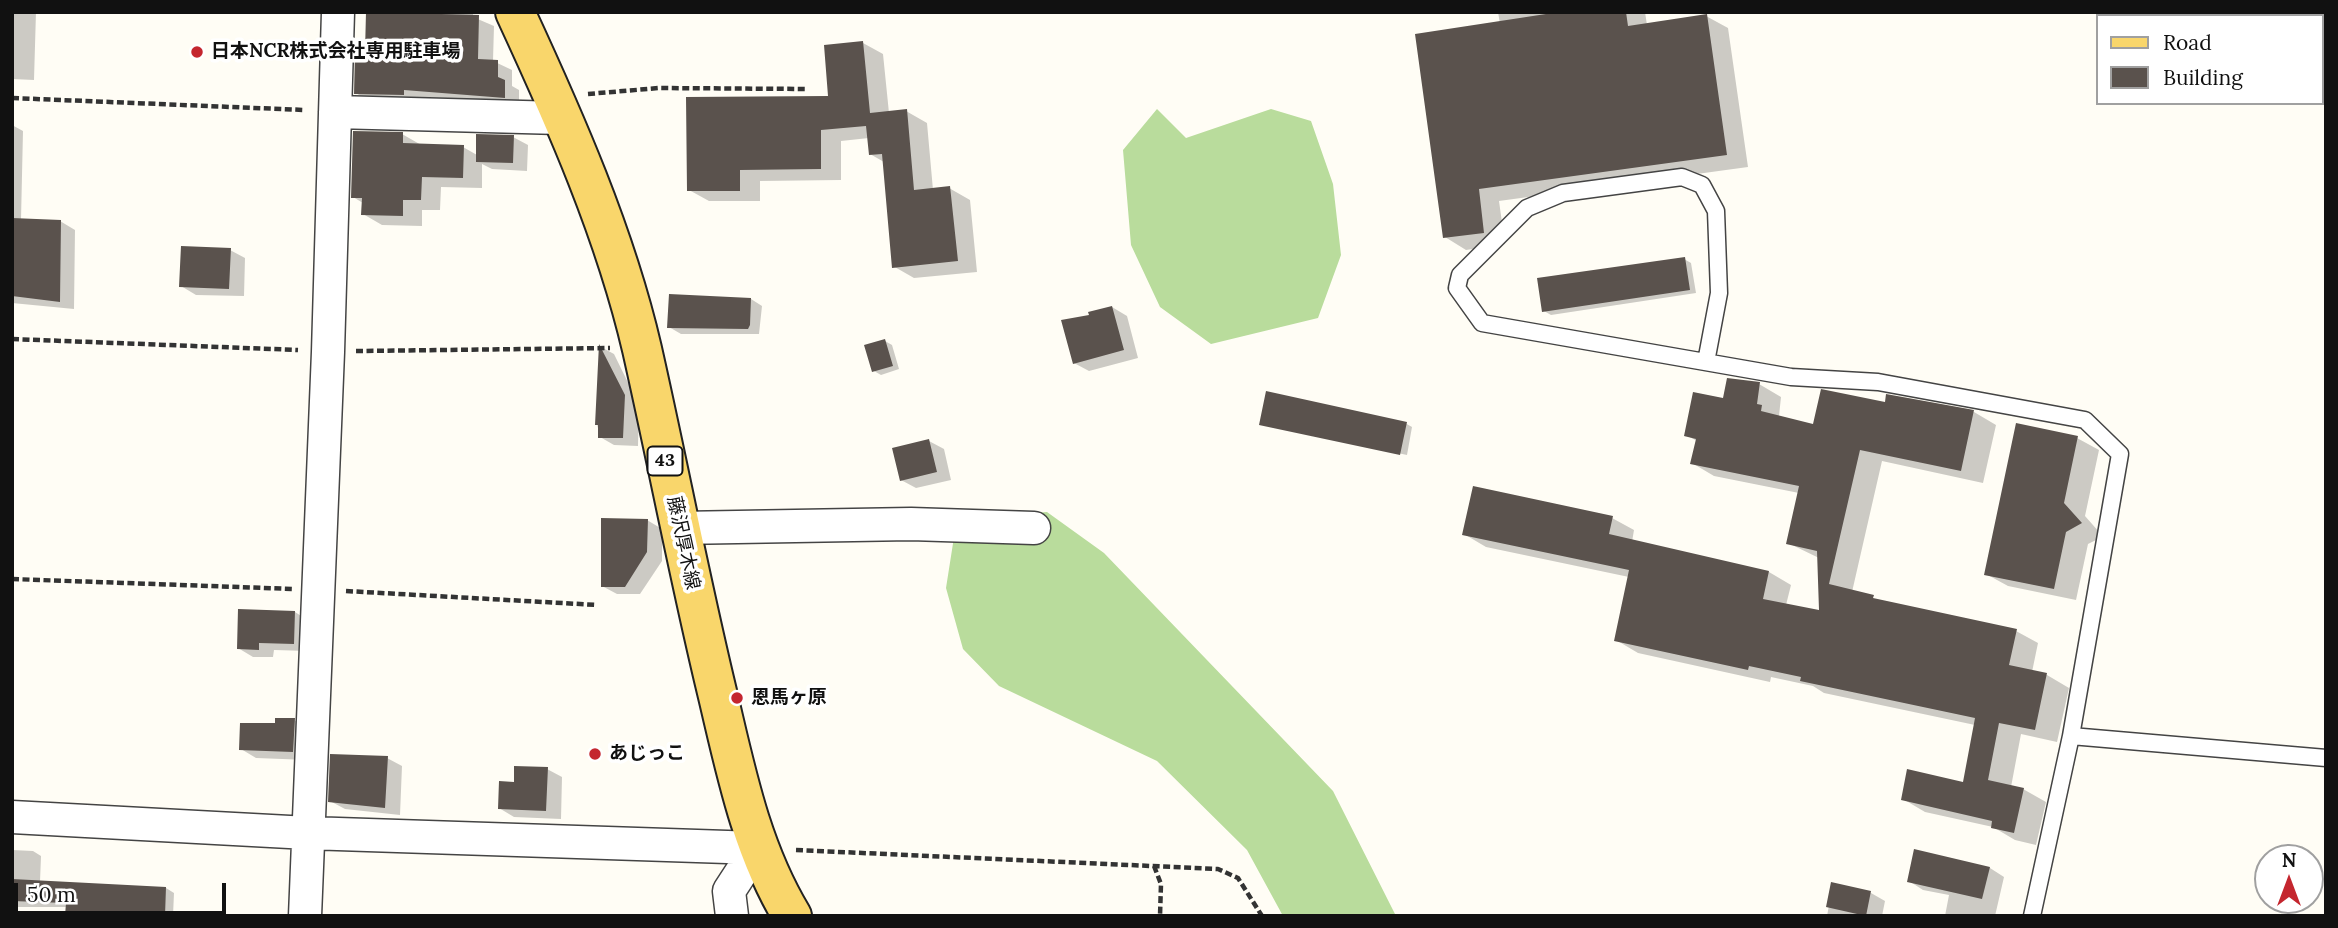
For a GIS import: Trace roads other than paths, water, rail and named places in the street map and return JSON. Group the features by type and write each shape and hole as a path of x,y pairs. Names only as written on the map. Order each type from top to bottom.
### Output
{"main road":[{"name":"藤沢厚木線","path":"515,12 596,201 619,266 641,348 679,528 757,848 792,916"}],"street":[{"path":"304,916 338,12"},
{"path":"335,112 556,109"},
{"path":"679,528 911,524 1034,528"},
{"path":"12,817 308,833 757,848"},
{"path":"732,916 729,891 757,848"}],"lane":[{"path":"1706,362 1719,293 1716,211 1702,185 1682,177 1563,193 1527,208 1460,275 1457,288 1482,323 1791,377 1878,382 2085,420 2120,454 2071,736 2032,916"},
{"path":"2071,736 2326,758"}],"place":[{"name":"日本NCR株式会社専用駐車場","path":"197,52"},
{"name":"恩馬ヶ原","path":"737,698"},
{"name":"あじっこ","path":"595,754"}]}
